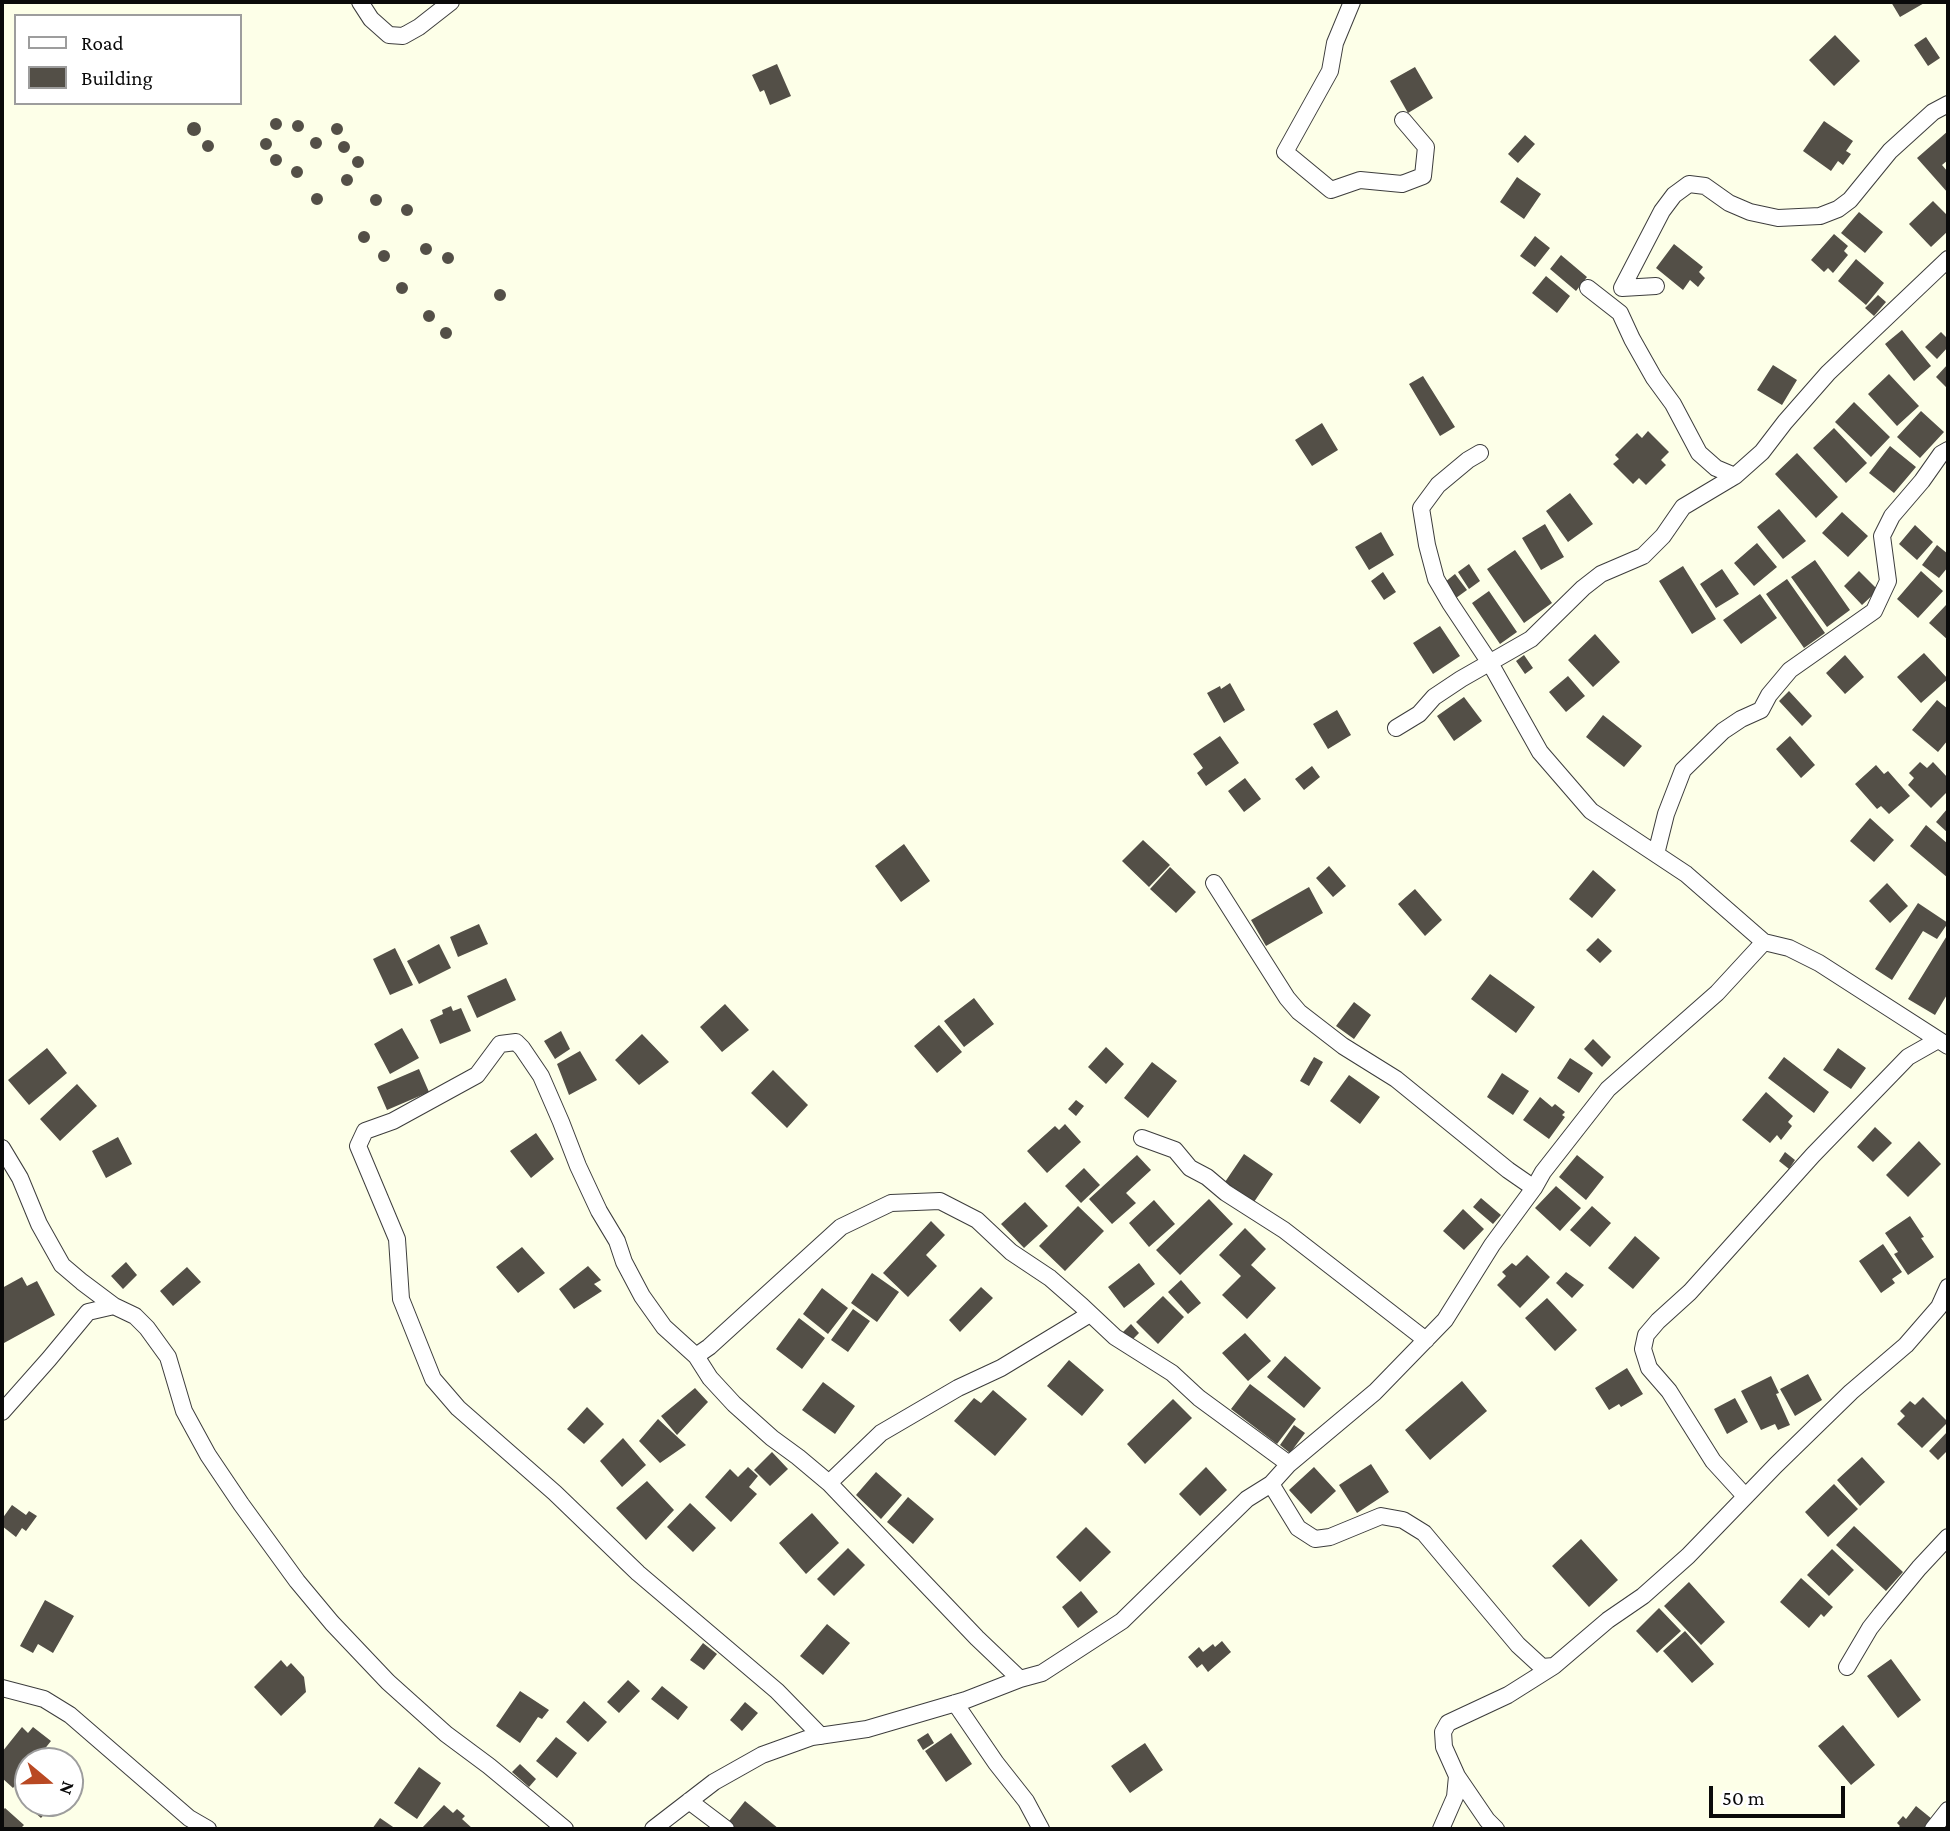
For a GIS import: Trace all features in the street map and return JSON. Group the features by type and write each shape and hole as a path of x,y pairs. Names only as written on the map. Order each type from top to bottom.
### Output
{"street":[{"path":"360,2 371,19 388,35 403,36 451,2"},
{"path":"1352,2 1335,43 1330,71 1285,152 1331,190 1360,180 1402,184 1423,176 1426,147 1403,120"},
{"path":"1656,286 1622,288 1662,211 1674,195 1689,184 1705,186 1729,203 1750,212 1778,218 1820,216 1838,209 1850,200 1890,151 1933,112 1948,104"},
{"path":"1395,728 1419,714 1434,697 1531,639 1601,574 1643,556 1663,536 1683,507 1735,476 1762,452 1828,373 1948,259"},
{"path":"1588,288 1620,313 1654,379 1673,404 1699,453 1716,468 1735,476"},
{"path":"1656,854 1666,814 1683,770 1723,730 1760,710 1790,670 1874,611 1888,580 1882,536 1892,516 1941,454 1948,450"},
{"path":"1480,453 1438,485 1421,508 1427,544 1436,579 1490,663 1540,752 1591,811 1686,873 1764,942 1789,948 1819,962 1943,1043"},
{"path":"1214,883 1287,998 1299,1012 1343,1046 1396,1079 1534,1188"},
{"path":"653,1829 715,1782 762,1755 812,1737 867,1729 1042,1673 1122,1621 1247,1499 1271,1484 1289,1464 1375,1392 1445,1320 1543,1171 1608,1089 1717,993 1764,942"},
{"path":"821,1736 777,1691 638,1573 555,1493 458,1408 433,1378 401,1299 397,1239 358,1146 365,1131 393,1121 477,1075 500,1044 516,1042 541,1076 599,1211 617,1241 624,1262 642,1296 664,1327 696,1356 710,1378 734,1404 829,1483 977,1638 1020,1679"},
{"path":"1745,1496 1713,1461 1669,1391 1649,1368 1643,1349 1646,1335 1690,1292 1813,1155 1908,1058 1943,1043"},
{"path":"1142,1138 1175,1150 1190,1168 1284,1230 1426,1340"},
{"path":"2,1148 20,1178 39,1224 62,1265 114,1306 135,1316 147,1328 168,1357 184,1411 208,1455 241,1504 332,1623 388,1682 446,1734 565,1829"},
{"path":"696,1356 841,1227 891,1203 940,1201 977,1220 1011,1252 1050,1278 1115,1337 1172,1373 1199,1398 1289,1464"},
{"path":"1496,1829 1457,1776 1444,1747 1443,1732 1448,1723 1508,1695 1553,1665 1679,1564 1851,1392 1906,1345 1939,1307 1948,1287"},
{"path":"2,1412 88,1312 114,1306"},
{"path":"829,1483 881,1433 958,1388 1001,1368 1090,1314"},
{"path":"1271,1484 1298,1528 1315,1539 1330,1536 1381,1516 1403,1520 1424,1533 1518,1645 1542,1667 1553,1665"},
{"path":"1847,1667 1870,1628 1919,1567 1948,1537"},
{"path":"2,1688 44,1699 70,1715 189,1818 208,1829"},
{"path":"955,1703 1026,1801 1041,1829"},
{"path":"1441,1829 1455,1797 1457,1776"},
{"path":"689,1801 726,1829"},
{"path":"1933,1829 1948,1810"}],"building":[{"path":"1891,2 1926,2 1900,17"},
{"path":"1835,35 1860,61 1834,86 1809,60"},
{"path":"1926,37 1940,58 1928,66 1914,45"},
{"path":"777,64 791,96 770,105 764,90 760,92 752,75"},
{"path":"1415,67 1433,98 1408,113 1390,81"},
{"path":"271,119 281,119 281,129 271,129"},
{"path":"293,121 303,121 303,131 293,131"},
{"path":"1824,121 1853,141 1846,151 1851,154 1843,165 1838,161 1831,171 1803,151"},
{"path":"194,122 199,124 199,134 194,136 189,134 187,129 189,124"},
{"path":"332,124 342,124 342,134 332,134"},
{"path":"1948,131 1948,160 1942,165 1948,172 1948,193 1917,158"},
{"path":"1525,135 1535,144 1518,163 1508,154"},
{"path":"311,138 321,138 321,148 311,148"},
{"path":"261,139 271,139 271,149 261,149"},
{"path":"203,141 213,141 213,151 203,151"},
{"path":"339,142 349,142 349,152 339,152"},
{"path":"271,155 281,155 281,165 271,165"},
{"path":"353,157 363,157 363,167 353,167"},
{"path":"292,167 302,167 302,177 292,177"},
{"path":"342,175 352,175 352,185 342,185"},
{"path":"1517,177 1541,194 1524,219 1500,202"},
{"path":"312,194 322,194 322,204 312,204"},
{"path":"371,195 381,195 381,205 371,205"},
{"path":"1933,201 1948,216 1948,231 1931,247 1909,224"},
{"path":"402,205 412,205 412,215 402,215"},
{"path":"1859,212 1883,232 1865,253 1841,233"},
{"path":"359,232 369,232 369,242 359,242"},
{"path":"1834,234 1848,246 1844,251 1848,255 1833,273 1828,268 1824,272 1811,260"},
{"path":"1535,236 1550,248 1535,267 1520,256"},
{"path":"421,244 431,244 431,254 421,254"},
{"path":"1674,244 1703,267 1699,272 1705,278 1698,287 1690,280 1683,290 1656,268"},
{"path":"379,251 389,251 389,261 379,261"},
{"path":"443,253 453,253 453,263 443,263"},
{"path":"1561,255 1587,277 1576,291 1550,269"},
{"path":"1856,259 1884,283 1866,305 1838,281"},
{"path":"1546,276 1570,296 1557,313 1532,293"},
{"path":"397,283 407,283 407,293 397,293"},
{"path":"495,290 505,290 505,300 495,300"},
{"path":"1878,295 1886,302 1874,316 1865,308"},
{"path":"424,311 434,311 434,321 424,321"},
{"path":"441,328 451,328 451,338 441,338"},
{"path":"1902,330 1931,366 1914,381 1885,344"},
{"path":"1941,332 1948,339 1948,347 1937,359 1925,347"},
{"path":"1948,364 1948,389 1936,377"},
{"path":"1773,365 1797,380 1782,405 1757,390"},
{"path":"1889,374 1919,406 1897,426 1868,394"},
{"path":"1423,376 1455,427 1440,436 1409,384"},
{"path":"1854,402 1890,437 1871,457 1835,422"},
{"path":"1921,411 1944,432 1920,458 1897,437"},
{"path":"1322,423 1338,450 1312,466 1295,440"},
{"path":"1834,428 1867,463 1846,483 1813,448"},
{"path":"1648,431 1669,452 1661,460 1666,465 1646,485 1639,478 1633,484 1613,464 1619,459 1615,455 1637,433 1642,438"},
{"path":"1890,446 1916,467 1894,493 1869,473"},
{"path":"1797,453 1838,497 1816,518 1775,474"},
{"path":"1570,493 1593,524 1568,542 1546,511"},
{"path":"1779,509 1806,541 1783,559 1757,527"},
{"path":"1842,512 1868,536 1848,557 1822,533"},
{"path":"1545,524 1564,557 1541,570 1522,538"},
{"path":"1915,525 1933,542 1917,560 1899,544"},
{"path":"1381,532 1394,555 1369,570 1355,547"},
{"path":"1757,543 1777,567 1754,586 1734,563"},
{"path":"1937,545 1948,554 1948,567 1939,578 1922,565"},
{"path":"1515,550 1552,603 1524,623 1487,569"},
{"path":"1815,560 1850,610 1827,627 1791,577"},
{"path":"1469,564 1480,581 1469,589 1458,572"},
{"path":"1683,566 1716,619 1692,634 1659,581"},
{"path":"1722,569 1739,594 1716,608 1700,584"},
{"path":"1859,571 1878,590 1862,605 1844,586"},
{"path":"1921,571 1943,591 1918,618 1897,599"},
{"path":"1383,572 1396,592 1384,600 1371,581"},
{"path":"1455,574 1467,590 1456,598 1445,582"},
{"path":"1787,579 1825,633 1804,648 1766,594"},
{"path":"1489,591 1517,632 1500,644 1472,603"},
{"path":"1760,594 1777,618 1741,644 1723,620"},
{"path":"1946,605 1948,607 1948,640 1929,623"},
{"path":"1440,626 1460,656 1433,674 1413,643"},
{"path":"1595,634 1620,662 1593,687 1568,660"},
{"path":"1924,653 1948,679 1921,703 1897,677"},
{"path":"1524,655 1533,668 1525,674 1516,661"},
{"path":"1845,655 1864,677 1845,694 1826,673"},
{"path":"1568,676 1585,696 1566,712 1549,692"},
{"path":"1230,683 1245,710 1224,723 1207,693"},
{"path":"1789,691 1812,716 1802,726 1779,701"},
{"path":"1464,697 1482,721 1454,741 1437,716"},
{"path":"1937,700 1948,709 1948,740 1938,752 1912,730"},
{"path":"1337,710 1351,735 1328,749 1313,724"},
{"path":"1603,715 1642,746 1624,767 1586,737"},
{"path":"1220,736 1239,763 1206,786 1197,773 1203,768 1193,754"},
{"path":"1790,736 1815,765 1801,778 1776,749"},
{"path":"1920,762 1927,768 1933,762 1948,778 1948,791 1931,808 1908,785 1914,778 1909,773"},
{"path":"1876,765 1884,774 1888,771 1910,796 1889,814 1881,806 1877,809 1855,784"},
{"path":"1312,766 1320,777 1304,790 1295,779"},
{"path":"1245,778 1261,799 1244,812 1228,791"},
{"path":"1948,808 1948,833 1936,822"},
{"path":"1870,818 1894,840 1874,862 1850,841"},
{"path":"1926,825 1948,844 1948,878 1910,846"},
{"path":"1143,840 1170,865 1149,887 1122,861"},
{"path":"904,844 930,881 901,902 875,866"},
{"path":"1329,866 1346,886 1333,897 1316,878"},
{"path":"1170,867 1196,892 1176,913 1150,889"},
{"path":"1593,870 1616,890 1592,918 1569,899"},
{"path":"1887,883 1908,906 1890,923 1869,901"},
{"path":"1309,887 1323,913 1266,946 1251,920"},
{"path":"1415,889 1442,920 1425,936 1398,904"},
{"path":"1918,903 1948,923 1937,939 1923,931 1892,980 1875,969"},
{"path":"479,924 488,944 458,957 450,937"},
{"path":"1948,934 1948,993 1935,1015 1908,999"},
{"path":"1598,938 1612,951 1600,963 1586,950"},
{"path":"439,944 451,968 419,984 407,961"},
{"path":"395,948 413,985 390,995 373,959"},
{"path":"1490,974 1535,1007 1516,1033 1471,999"},
{"path":"506,978 516,1000 477,1018 467,996"},
{"path":"974,998 994,1024 964,1047 944,1021"},
{"path":"1354,1002 1371,1015 1354,1039 1336,1026"},
{"path":"725,1004 749,1030 722,1052 700,1027"},
{"path":"451,1006 453,1011 461,1008 471,1031 440,1044 430,1020 443,1014 442,1010"},
{"path":"939,1025 962,1052 937,1073 914,1046"},
{"path":"402,1028 419,1058 390,1074 374,1044"},
{"path":"561,1031 570,1049 555,1059 544,1041"},
{"path":"642,1034 669,1062 639,1085 615,1060"},
{"path":"1593,1039 1611,1057 1602,1067 1584,1049"},
{"path":"1106,1047 1124,1064 1106,1084 1088,1067"},
{"path":"47,1048 67,1073 29,1105 8,1080"},
{"path":"1838,1048 1866,1068 1851,1089 1823,1070"},
{"path":"580,1051 597,1080 569,1095 557,1064"},
{"path":"1314,1057 1323,1062 1309,1086 1300,1081"},
{"path":"1784,1057 1829,1092 1814,1113 1768,1078"},
{"path":"1570,1058 1593,1073 1579,1093 1557,1078"},
{"path":"1152,1062 1177,1081 1148,1118 1124,1098"},
{"path":"419,1069 429,1092 387,1110 377,1087"},
{"path":"773,1070 808,1105 787,1128 751,1093"},
{"path":"1502,1073 1529,1091 1513,1115 1487,1097"},
{"path":"1349,1075 1380,1097 1360,1124 1330,1101"},
{"path":"77,1084 97,1106 60,1141 40,1119"},
{"path":"1766,1092 1793,1116 1788,1122 1792,1126 1781,1140 1777,1135 1770,1143 1742,1120"},
{"path":"1540,1097 1552,1107 1555,1104 1565,1112 1562,1115 1565,1117 1549,1139 1523,1120"},
{"path":"1076,1100 1084,1106 1076,1116 1068,1109"},
{"path":"1065,1124 1081,1142 1047,1173 1027,1151 1055,1126 1059,1130"},
{"path":"1875,1127 1892,1143 1873,1162 1857,1147"},
{"path":"536,1133 554,1159 531,1178 510,1151"},
{"path":"118,1137 132,1164 106,1178 92,1151"},
{"path":"1919,1141 1941,1164 1908,1197 1886,1175"},
{"path":"1785,1152 1795,1160 1789,1169 1779,1161"},
{"path":"1244,1154 1273,1174 1254,1202 1225,1182"},
{"path":"1137,1155 1151,1170 1126,1193 1136,1203 1112,1224 1089,1199"},
{"path":"1577,1155 1604,1177 1586,1200 1559,1177"},
{"path":"1084,1168 1100,1185 1081,1203 1065,1186"},
{"path":"1556,1186 1581,1208 1560,1231 1535,1208"},
{"path":"1481,1198 1501,1215 1493,1224 1473,1207"},
{"path":"1209,1199 1233,1224 1180,1275 1156,1250"},
{"path":"1154,1200 1175,1224 1149,1247 1129,1223"},
{"path":"1025,1202 1048,1226 1024,1248 1001,1224"},
{"path":"1078,1206 1104,1231 1065,1271 1039,1246"},
{"path":"1592,1206 1611,1223 1590,1247 1570,1230"},
{"path":"1463,1209 1484,1229 1464,1250 1443,1231"},
{"path":"1910,1216 1934,1257 1908,1275 1894,1254 1898,1252 1885,1233"},
{"path":"931,1221 945,1235 926,1255 937,1266 908,1297 883,1273"},
{"path":"1245,1228 1266,1249 1251,1265 1276,1288 1247,1319 1222,1295 1241,1276 1219,1255"},
{"path":"1635,1236 1660,1258 1633,1289 1608,1268"},
{"path":"1883,1244 1902,1272 1892,1279 1895,1283 1881,1293 1859,1261"},
{"path":"522,1247 545,1273 518,1293 496,1267"},
{"path":"1527,1255 1550,1277 1520,1308 1497,1285 1506,1276 1502,1272 1512,1263 1516,1266"},
{"path":"126,1262 137,1275 123,1289 111,1276"},
{"path":"1139,1263 1155,1284 1124,1308 1108,1287"},
{"path":"588,1266 601,1280 594,1284 602,1291 574,1309 559,1289"},
{"path":"187,1267 201,1282 173,1306 160,1291"},
{"path":"1566,1272 1584,1285 1572,1298 1556,1283"},
{"path":"872,1273 899,1292 877,1322 851,1303"},
{"path":"22,1277 27,1286 37,1281 55,1315 4,1343 2,1288"},
{"path":"1181,1280 1201,1303 1188,1314 1168,1292"},
{"path":"981,1287 993,1298 960,1332 949,1320"},
{"path":"822,1288 848,1308 828,1334 803,1314"},
{"path":"1163,1296 1184,1317 1158,1344 1136,1322"},
{"path":"1547,1298 1577,1330 1555,1351 1525,1318"},
{"path":"853,1309 870,1321 848,1352 831,1340"},
{"path":"799,1318 825,1338 802,1369 776,1349"},
{"path":"1131,1324 1139,1333 1132,1340 1123,1332"},
{"path":"1245,1333 1271,1361 1248,1381 1222,1353"},
{"path":"1285,1356 1321,1388 1304,1408 1267,1377"},
{"path":"1069,1360 1104,1390 1082,1416 1047,1386"},
{"path":"1627,1368 1643,1394 1621,1407 1619,1404 1609,1410 1595,1388"},
{"path":"1808,1374 1822,1400 1795,1416 1780,1389"},
{"path":"1771,1376 1790,1425 1778,1430 1775,1424 1761,1430 1741,1391"},
{"path":"1462,1381 1487,1411 1430,1460 1405,1430"},
{"path":"823,1382 855,1406 835,1434 802,1410"},
{"path":"1250,1384 1296,1419 1277,1444 1231,1409"},
{"path":"695,1388 708,1402 677,1435 661,1416"},
{"path":"993,1390 1027,1419 995,1456 954,1421 974,1398 981,1403"},
{"path":"1923,1397 1948,1422 1922,1448 1897,1424 1905,1416 1900,1411 1910,1401 1915,1405"},
{"path":"1735,1398 1748,1422 1727,1434 1714,1409"},
{"path":"1173,1399 1192,1418 1145,1464 1127,1444"},
{"path":"587,1407 604,1424 584,1444 567,1429"},
{"path":"658,1419 686,1445 660,1463 639,1441"},
{"path":"1294,1425 1305,1433 1290,1453 1280,1445"},
{"path":"1948,1431 1948,1450 1938,1460 1929,1451"},
{"path":"623,1438 646,1465 622,1487 600,1461"},
{"path":"772,1452 788,1469 770,1486 754,1470"},
{"path":"1862,1457 1885,1482 1860,1506 1837,1480"},
{"path":"1371,1464 1389,1492 1357,1513 1339,1485"},
{"path":"748,1467 758,1476 749,1487 757,1494 731,1522 705,1497 730,1469 738,1477"},
{"path":"1206,1467 1227,1490 1200,1516 1179,1494"},
{"path":"1314,1467 1336,1491 1311,1514 1289,1490"},
{"path":"876,1472 902,1495 881,1519 856,1495"},
{"path":"647,1481 674,1510 646,1540 616,1508"},
{"path":"1834,1484 1858,1509 1828,1537 1805,1512"},
{"path":"908,1497 934,1519 913,1544 887,1522"},
{"path":"690,1503 716,1528 693,1552 667,1527"},
{"path":"12,1505 26,1515 29,1511 37,1516 26,1531 22,1528 16,1537 2,1526 2,1519"},
{"path":"812,1513 839,1543 806,1574 779,1543"},
{"path":"1854,1526 1903,1572 1886,1591 1836,1545"},
{"path":"1086,1527 1111,1552 1080,1582 1056,1557"},
{"path":"1581,1539 1618,1580 1589,1607 1552,1566"},
{"path":"848,1548 865,1565 834,1596 817,1579"},
{"path":"1832,1549 1854,1570 1829,1596 1807,1575"},
{"path":"1801,1578 1833,1607 1824,1617 1821,1614 1809,1628 1780,1602"},
{"path":"1689,1582 1725,1622 1701,1645 1664,1606"},
{"path":"1081,1591 1098,1612 1078,1628 1062,1607"},
{"path":"45,1600 74,1616 53,1653 38,1644 33,1653 20,1646"},
{"path":"1659,1608 1681,1631 1657,1653 1636,1631"},
{"path":"827,1624 850,1643 823,1675 800,1656"},
{"path":"1685,1631 1714,1664 1692,1683 1663,1651"},
{"path":"1222,1641 1231,1652 1208,1672 1202,1664 1197,1668 1188,1657 1199,1647 1203,1652"},
{"path":"703,1643 717,1654 704,1670 690,1660"},
{"path":"1891,1659 1921,1700 1898,1718 1867,1676"},
{"path":"281,1660 287,1667 291,1663 304,1677 306,1692 281,1716 254,1687"},
{"path":"628,1680 640,1691 619,1713 607,1702"},
{"path":"662,1686 688,1707 678,1720 651,1699"},
{"path":"520,1691 549,1710 542,1719 538,1717 520,1743 496,1726"},
{"path":"584,1701 607,1722 588,1742 566,1722"},
{"path":"745,1702 758,1713 742,1731 730,1720"},
{"path":"1843,1725 1875,1765 1851,1785 1818,1746"},
{"path":"22,1727 28,1733 33,1727 51,1741 46,1747 14,1747 13,1788 2,1778 2,1752"},
{"path":"928,1733 934,1743 923,1750 917,1740"},
{"path":"951,1733 972,1764 946,1782 925,1751"},
{"path":"556,1737 577,1753 557,1778 536,1761"},
{"path":"1145,1743 1163,1770 1130,1793 1111,1766"},
{"path":"520,1764 536,1779 529,1787 512,1772"},
{"path":"419,1767 441,1783 417,1819 394,1803"},
{"path":"745,1801 779,1829 731,1829 726,1825"},
{"path":"444,1805 453,1813 457,1809 465,1816 462,1819 473,1829 421,1829"},
{"path":"1916,1806 1932,1819 1924,1829 1897,1829 1900,1826 1897,1823 1903,1816 1906,1819"},
{"path":"5,1808 24,1825 20,1829 2,1829 2,1811"},
{"path":"380,1818 396,1829 372,1829"}]}
